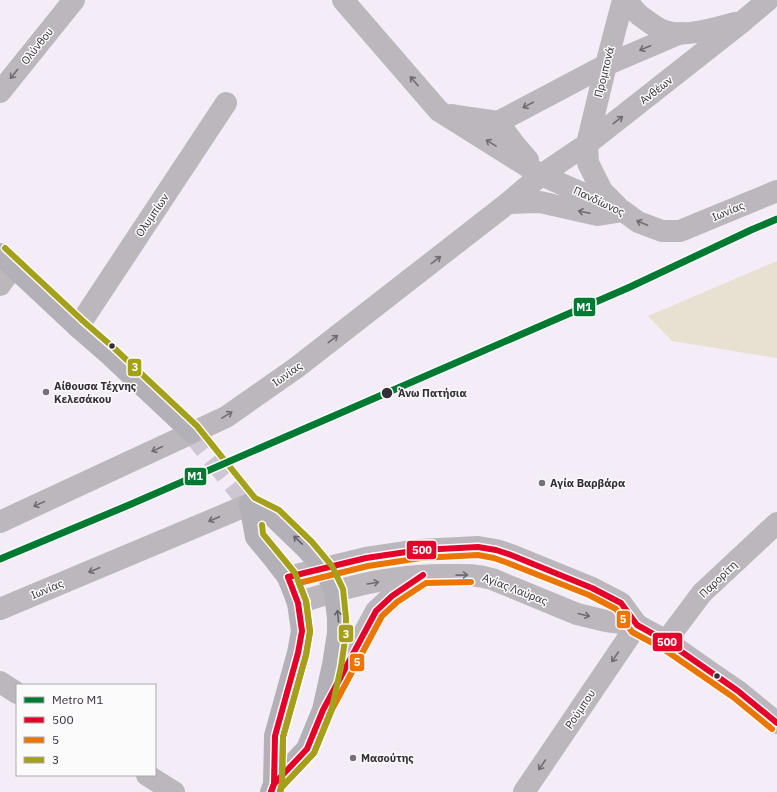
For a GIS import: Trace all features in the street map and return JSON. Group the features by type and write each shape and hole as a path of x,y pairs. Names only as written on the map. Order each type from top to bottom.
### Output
{"main road":[{"path":"7,260 192,432"},
{"path":"250,504 273,516 325,569 335,591 338,619 338,633 333,665 323,710 307,749 273,788"},
{"path":"250,504 256,537 288,578 298,603 302,631 298,653 275,736 273,788"}],"street":[{"name":"Ολύνθου","path":"0,92 74,0"},
{"name":"Πανδίωνος","path":"343,0 439,111 541,175 622,211 638,222 662,231 680,232"},
{"name":"Προμπονά","path":"622,211 602,191 588,163 587,144 623,0"},
{"path":"628,0 640,16 653,25 666,31 681,33 710,30 742,22"},
{"name":"Ανθέων","path":"541,175 587,144 768,0"},
{"path":"439,111 458,116 498,122 606,65 681,33"},
{"name":"Ολυμπίων","path":"78,327 226,103"},
{"name":"Πανδίωνος","path":"498,122 515,145 541,175"},
{"name":"Ιωνίας","path":"0,522 226,416 296,368 508,203 541,175"},
{"name":"Ιωνίας","path":"680,232 777,191"},
{"path":"508,203 540,202 598,215 622,211"},
{"path":"0,285 7,260"},
{"name":"Ιωνίας","path":"0,609 250,504"},
{"name":"Παρορίτη","path":"666,641 702,593 777,523"},
{"name":"Αγίας Λαύρας","path":"288,578 366,558 420,550 478,547 496,550 511,555 592,588 621,603 637,625"},
{"path":"323,710 376,611 392,596 423,575"},
{"name":"Αγίας Λαύρας","path":"298,603 335,591 364,584 423,575 480,575 577,614 606,621 637,625 666,641 738,692 777,723"},
{"name":"Ρούμπου","path":"524,792 637,625"},
{"path":"0,682 16,692"},
{"path":"149,776 174,792"}],"shaded area":[{"path":"777,261 777,358 672,341 648,316"}],"tunnel":[{"path":"192,432 250,504"}],"metro line":[{"name":"Μ1","path":"0,559 129,505 630,287 777,219"}],"transit line":[{"name":"3","path":"5,248 197,426 255,498 279,510 312,542 332,566 343,589 346,633 341,667 331,712 314,753 281,788 280,792"},
{"name":"3","path":"262,525 263,534 295,573 306,601 310,631 306,655 283,737 282,784 280,792"},
{"name":"500","path":"288,577 366,558 420,550 478,547 496,550 592,588 621,603 637,625 666,641 738,691 777,723"},
{"name":"5","path":"280,792 282,784 283,737 306,655 310,632 306,601 299,583 368,566 421,558 478,555 494,558 589,595 616,609 632,632 662,648 733,697 772,729"},
{"name":"500","path":"271,792 274,784 307,749 323,710 376,611 392,596 423,575"},
{"name":"500","path":"271,792 274,784 275,736 298,653 302,631 298,603 288,577"},
{"name":"5","path":"280,792 281,788 314,753 330,713 382,616 397,602 426,583 471,582"}],"place":[{"name":"Αίθουσα Τέχνης Κελεσάκου","path":"46,392"},
{"name":"Άνω Πατήσια","path":"387,393"},
{"name":"Αγία Βαρβάρα","path":"542,483"},
{"name":"Μασούτης","path":"353,758"}]}
